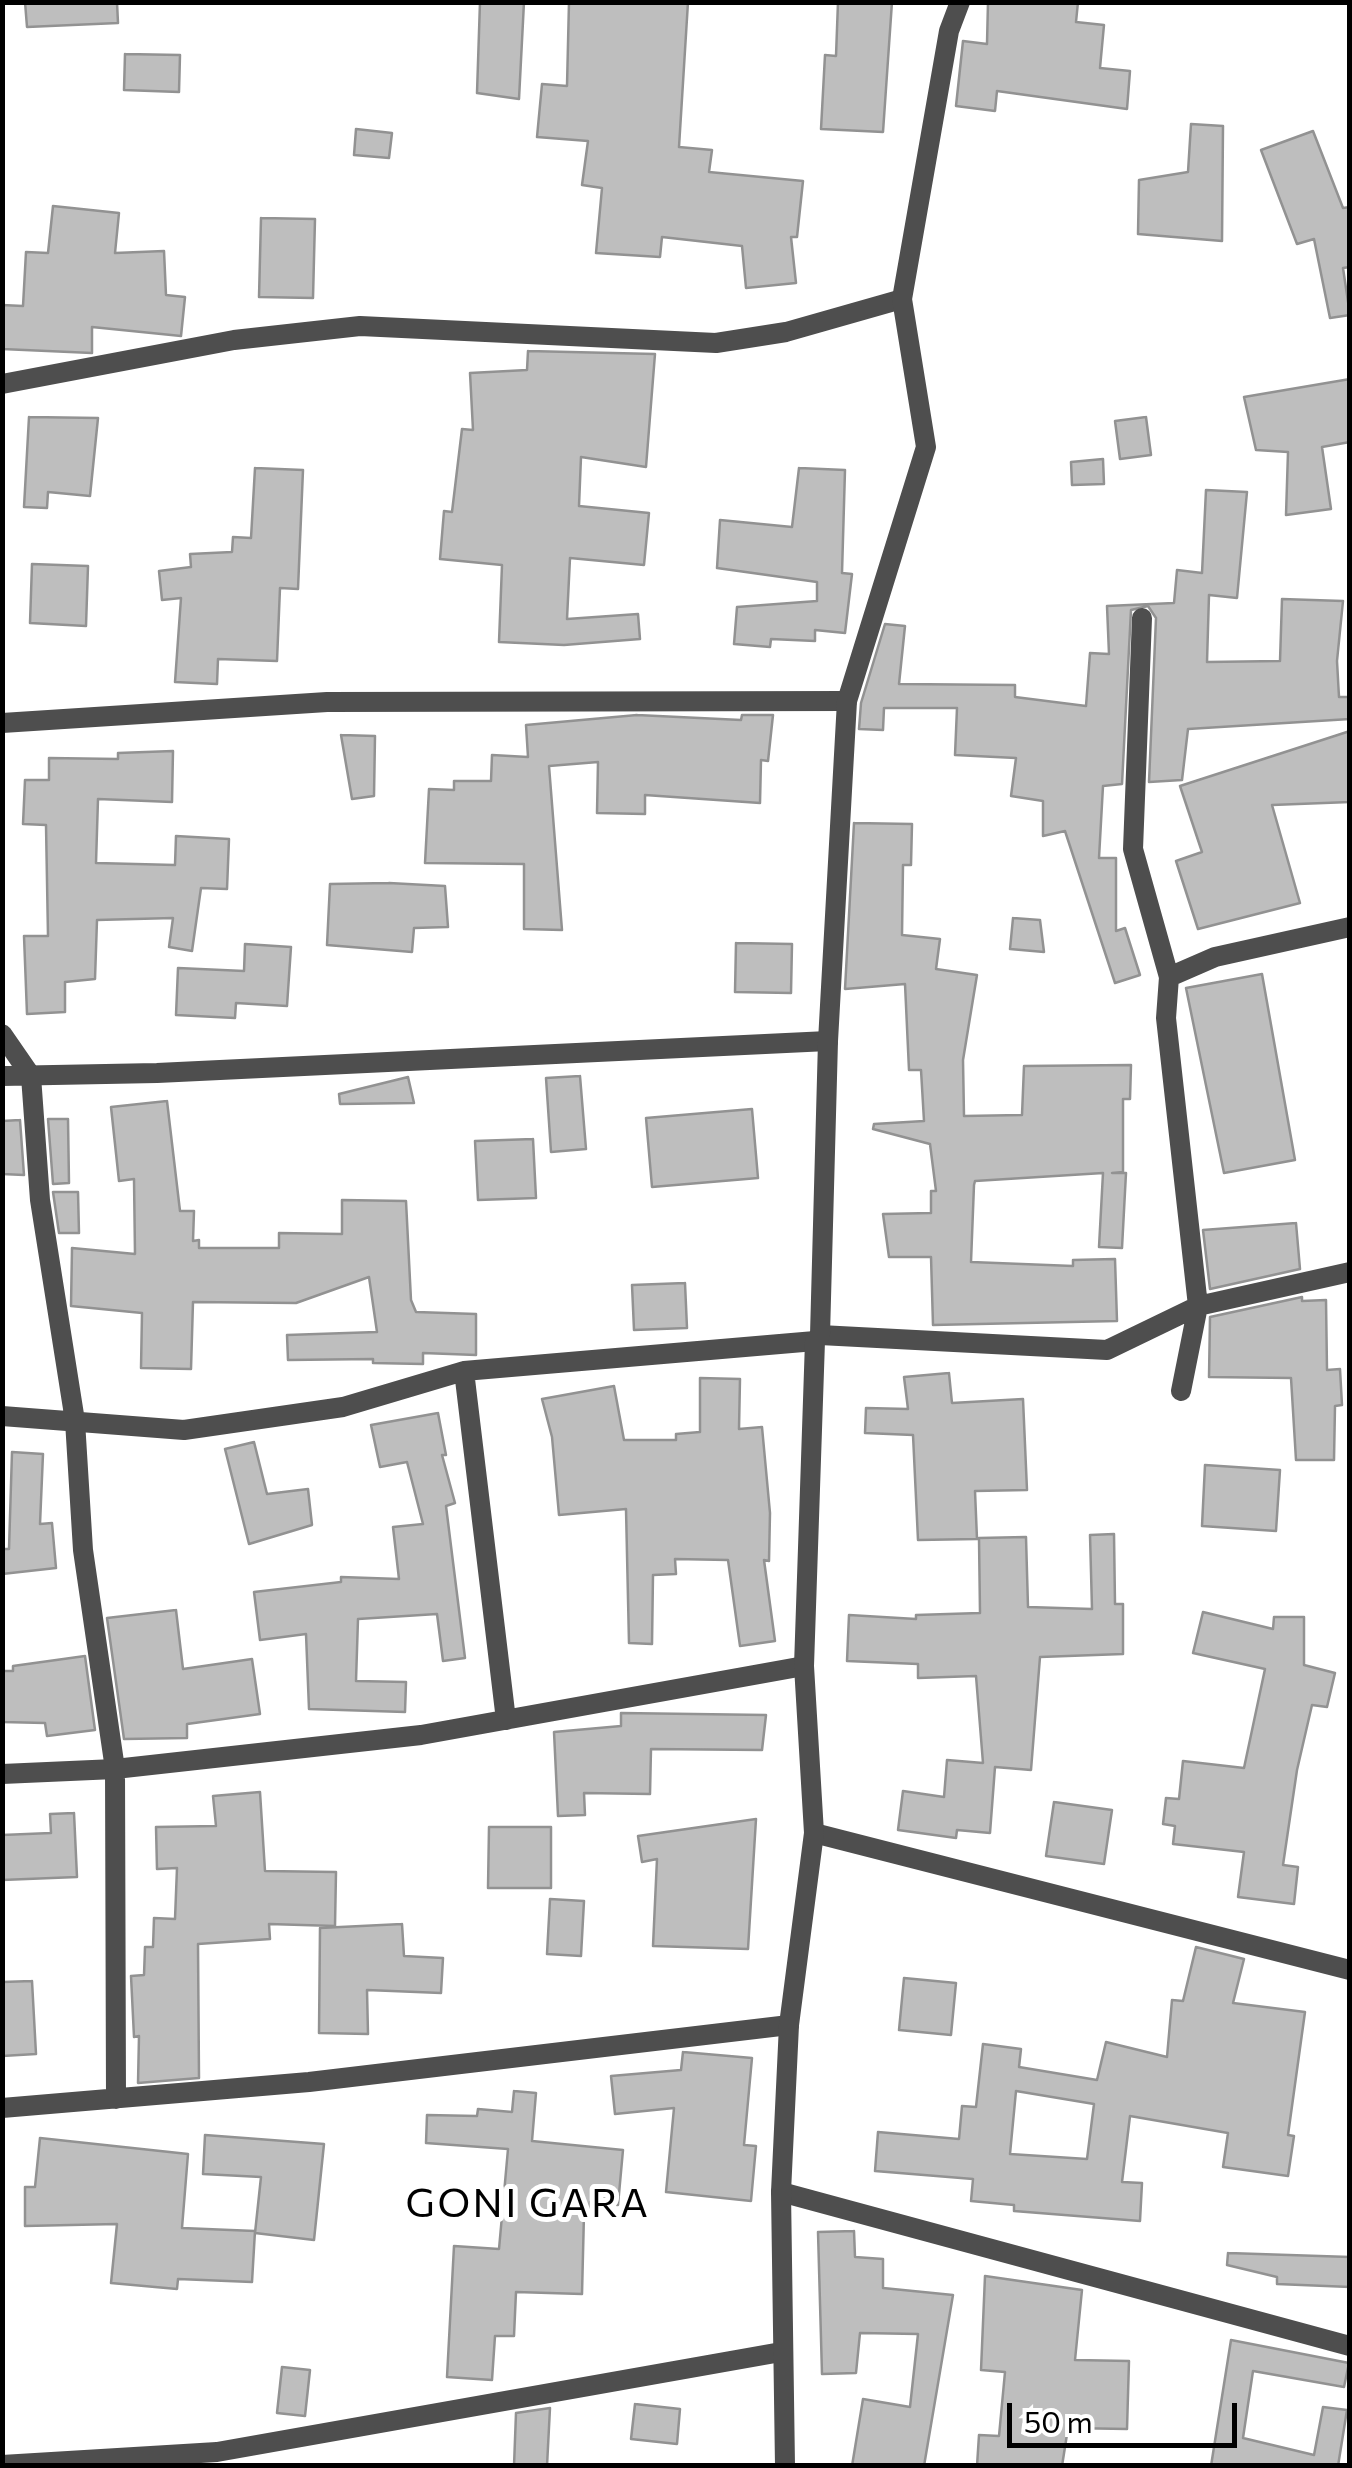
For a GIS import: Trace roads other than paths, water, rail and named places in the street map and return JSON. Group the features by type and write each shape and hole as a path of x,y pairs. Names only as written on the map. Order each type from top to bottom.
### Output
{"street":[{"path":"785,2466 780,2192 789,2025 814,1833 804,1666 828,1040 847,701 926,447 902,298 949,31 960,2"},
{"path":"2,384 234,340 360,326 716,344 786,332 902,298"},
{"path":"1142,618 1133,849 1169,977 1166,1018 1198,1306 1181,1391"},
{"path":"2,723 328,702 847,701"},
{"path":"1169,977 1215,957 1350,926"},
{"path":"2,1034 32,1076 40,1200 75,1421 83,1550 114,1769 116,2099"},
{"path":"2,1076 828,1040"},
{"path":"2,1416 184,1430 343,1407 464,1371 817,1338 1107,1350 1198,1306 1350,1272"},
{"path":"464,1371 506,1720"},
{"path":"2,1774 114,1769 421,1735 804,1666"},
{"path":"814,1833 1350,1970"},
{"path":"2,2108 309,2082 789,2025"},
{"path":"780,2192 1350,2346"},
{"path":"2,2465 217,2452 781,2352"}],"district":[{"name":"GONI GARA","path":"528,2204"}]}
